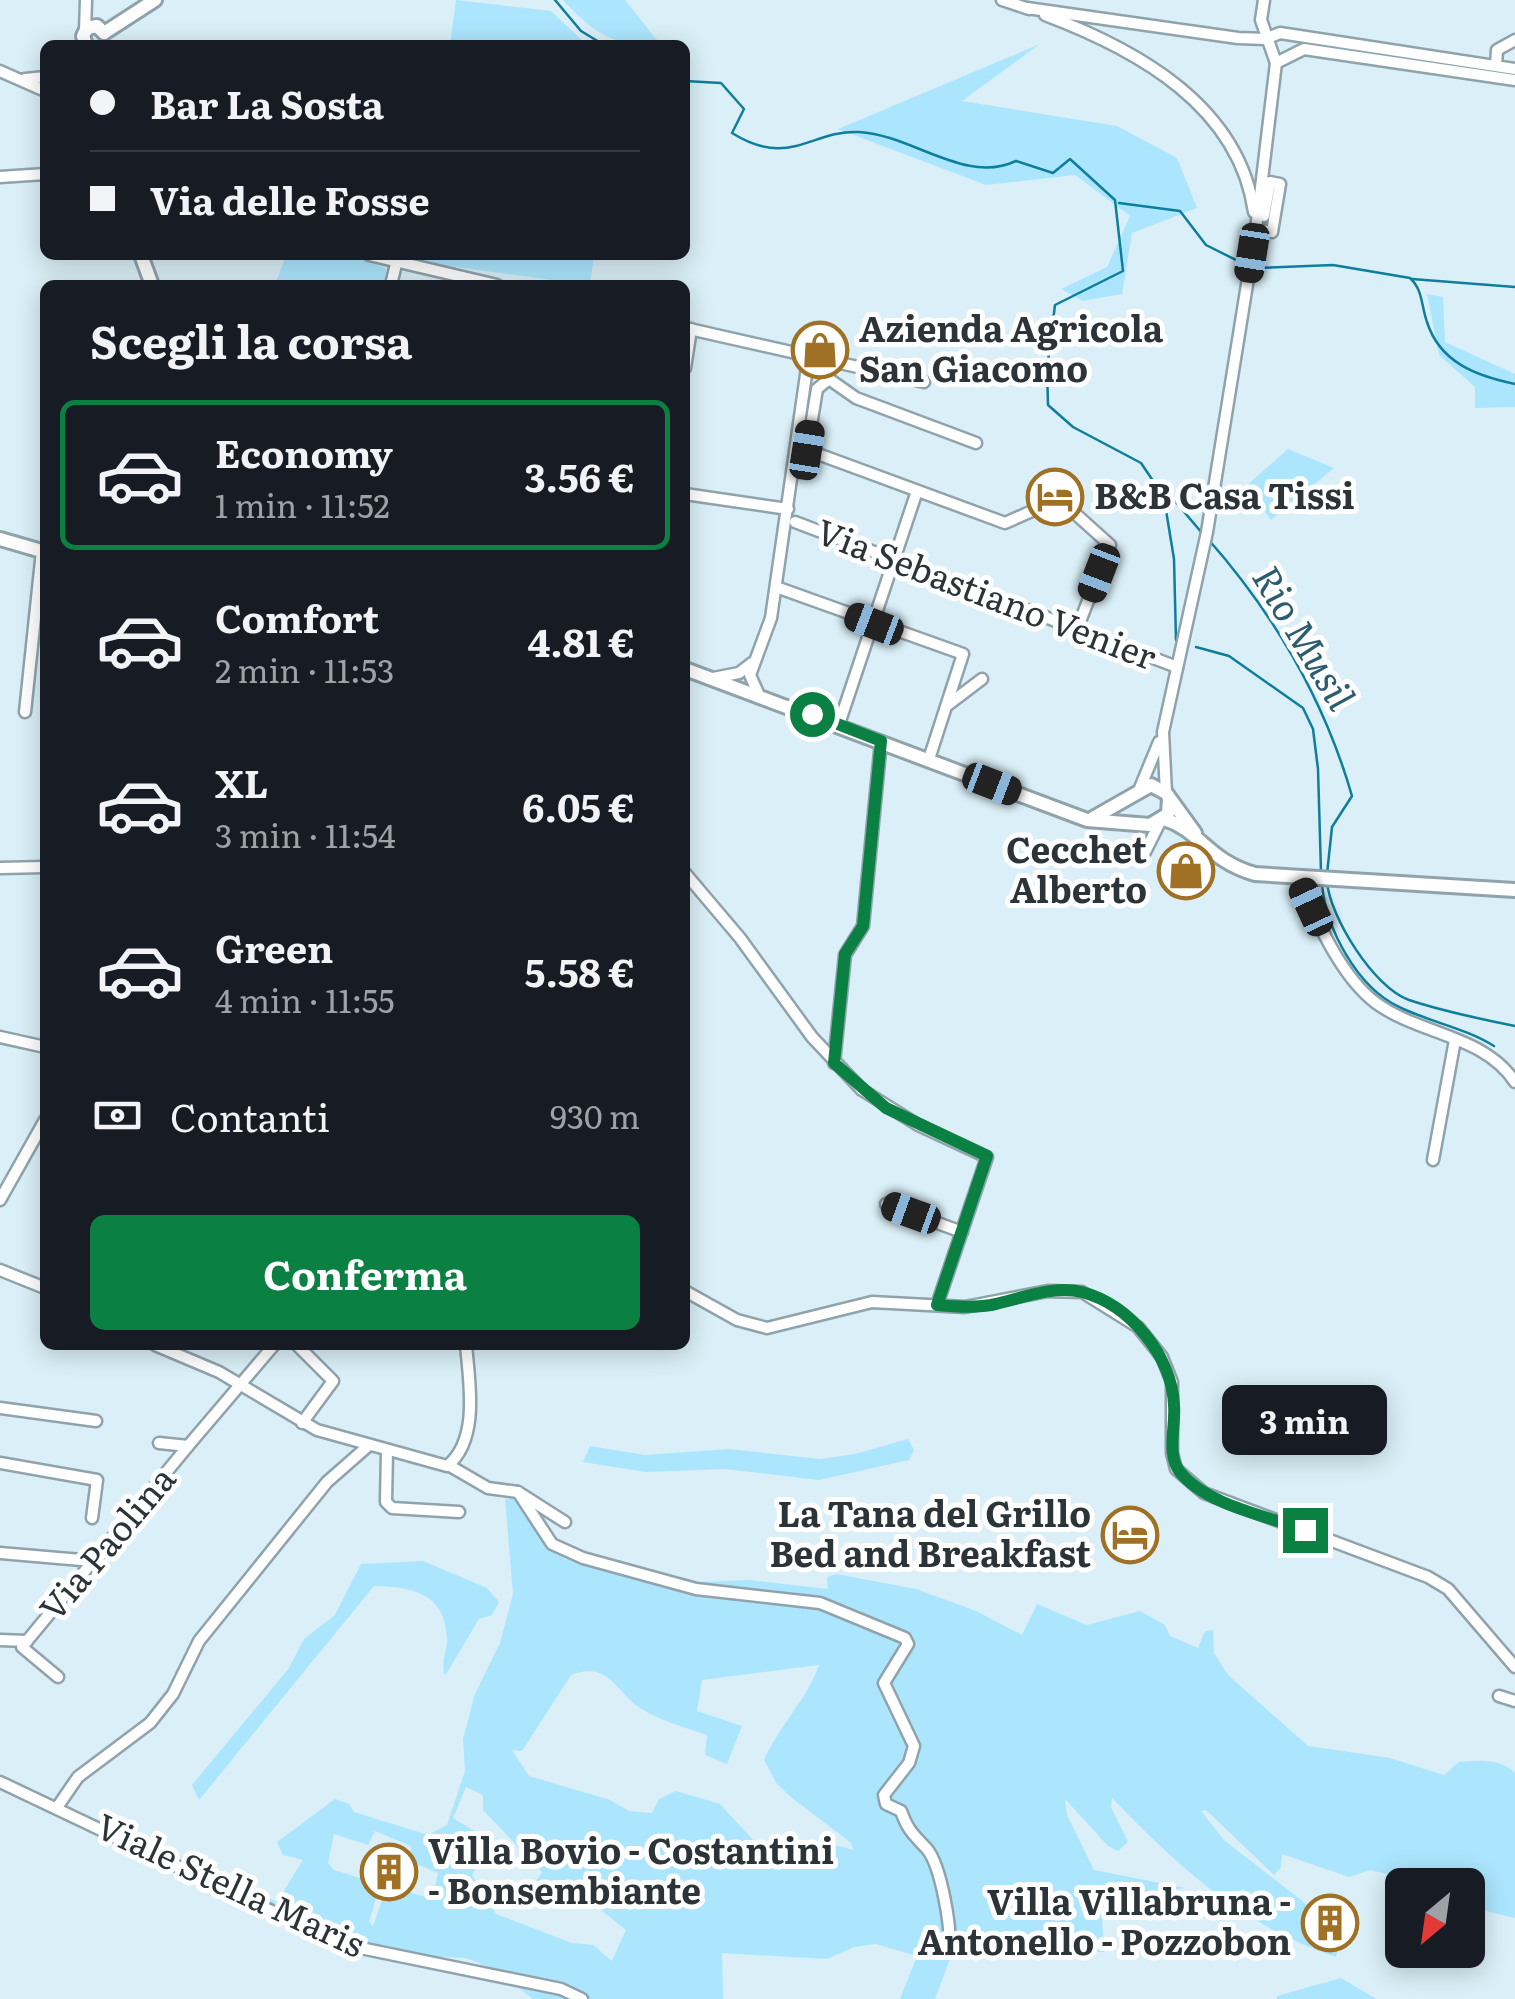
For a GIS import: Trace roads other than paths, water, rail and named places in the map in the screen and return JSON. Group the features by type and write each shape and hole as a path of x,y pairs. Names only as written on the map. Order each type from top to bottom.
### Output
{"main road":[{"path":"87,40 97,26 103,39 155,0"},
{"path":"0,539 40,550"},
{"path":"690,671 1087,820 1162,821 1198,840"},
{"path":"1087,820 1136,792 1157,786 1214,857 1236,868 1304,880 1515,890"},
{"path":"1136,792 1131,810 1141,822"},
{"path":"1162,821 1167,795"}],"street":[{"path":"86,0 86,40"},
{"path":"1002,0 1124,51 1186,92 1212,116 1233,144 1249,181 1259,230"},
{"path":"1136,792 1163,732 1178,668 1207,532 1259,230 1276,62 1261,20 1264,0"},
{"path":"1027,8 1265,39 1280,33 1515,69"},
{"path":"1124,51 1116,40 1121,28 1131,23"},
{"path":"1496,66 1497,50 1515,40"},
{"path":"1276,62 1304,49 1515,80"},
{"path":"0,70 40,90"},
{"path":"24,79 40,77"},
{"path":"0,177 40,174"},
{"path":"1249,181 1262,178"},
{"path":"384,260 473,280"},
{"path":"393,280 396,264"},
{"path":"690,328 924,382"},
{"path":"718,680 736,682 751,672 769,629 809,354"},
{"path":"824,358 831,380 856,398 976,443"},
{"path":"837,361 839,374 817,389 807,450 1005,523 1059,500 1110,545 1077,629"},
{"path":"839,724 916,492"},
{"path":"690,495 788,509"},
{"name":"Via Sebastiano Venier","path":"795,522 1178,668"},
{"path":"25,712 40,578"},
{"path":"776,587 964,656 929,760"},
{"path":"718,680 740,672 756,659"},
{"path":"751,672 758,694"},
{"path":"948,705 982,679"},
{"path":"1163,732 1167,795"},
{"path":"834,1063 845,954 863,926 881,741"},
{"path":"1141,822 1144,854 1162,821"},
{"path":"0,868 40,868"},
{"path":"690,879 834,1063 886,1108 987,1156 937,1305"},
{"path":"1304,880 1340,958 1374,1002 1490,1055 1515,1082"},
{"path":"0,1037 40,1046"},
{"path":"1433,1160 1455,1040"},
{"path":"0,1200 40,1129"},
{"path":"886,1204 962,1232"},
{"path":"0,1270 40,1286"},
{"path":"690,1294 737,1320 767,1328 872,1302 991,1304 1048,1291 1082,1292 1138,1327 1162,1357 1174,1395 1172,1453 1176,1469 1188,1481 1204,1493 1428,1577 1448,1589 1515,1667"},
{"path":"167,1350 218,1372 302,1423 368,1446 451,1464 488,1488 518,1492 565,1522"},
{"name":"Via Paolina","path":"58,1678 22,1647 270,1350"},
{"path":"302,1423 333,1380 333,1375 303,1350"},
{"path":"451,1464 472,1402 467,1350"},
{"path":"0,1408 96,1421"},
{"name":"Via Paolina","path":"159,1443 188,1446"},
{"path":"58,1806 78,1777 150,1722 173,1694 200,1641 327,1482 368,1446"},
{"path":"386,1450 386,1502 392,1508 459,1512"},
{"path":"0,1463 97,1480 92,1518"},
{"path":"518,1492 552,1544 583,1558 696,1589 820,1604 906,1638 908,1644 884,1683 914,1746 909,1763 884,1795 886,1804 901,1811 910,1838 929,1851 952,1928 948,1950"},
{"path":"0,1553 94,1561"},
{"name":"Via Paolina","path":"0,1640 27,1641"},
{"path":"1499,1696 1515,1701"},
{"name":"Viale Stella Maris","path":"0,1782 58,1806 341,1944 561,1988 582,1999"}],"waterway":[{"name":"Rio Musil","path":"555,0 581,31 596,40"},
{"name":"Rio Musil","path":"690,81 721,83 744,109 732,133 769,148 859,132 978,167 1016,161 1053,173 1070,159 1115,200 1123,271 1055,305 1047,369 1048,405 1073,427 1141,463 1164,497 1174,500 1202,533"},
{"path":"1119,203 1180,211 1206,245 1248,266"},
{"path":"1256,268 1333,265 1410,278 1441,348 1474,372 1515,384"},
{"path":"1412,279 1515,287"},
{"path":"1164,498 1174,559 1176,640"},
{"name":"Rio Musil","path":"1208,539 1254,597 1294,659 1340,760 1352,796 1332,827 1327,874"},
{"path":"1196,647 1229,656 1303,708 1313,729 1318,769 1321,872"},
{"name":"Rio Musil","path":"1327,882 1336,914 1356,950 1396,993 1435,1008 1515,1026"},
{"path":"1322,884 1337,937 1370,986 1399,1007 1494,1046"}],"place":[{"name":"Azienda Agricola San Giacomo","path":"820,350"},
{"name":"B&B Casa Tissi","path":"1055,497"},
{"name":"Cecchet Alberto","path":"1186,871"},
{"name":"La Tana del Grillo Bed and Breakfast","path":"1130,1535"},
{"name":"Villa Bovio - Costantini - Bonsembiante","path":"389,1872"},
{"name":"Villa Villabruna - Antonello - Pozzobon","path":"1330,1923"}]}
